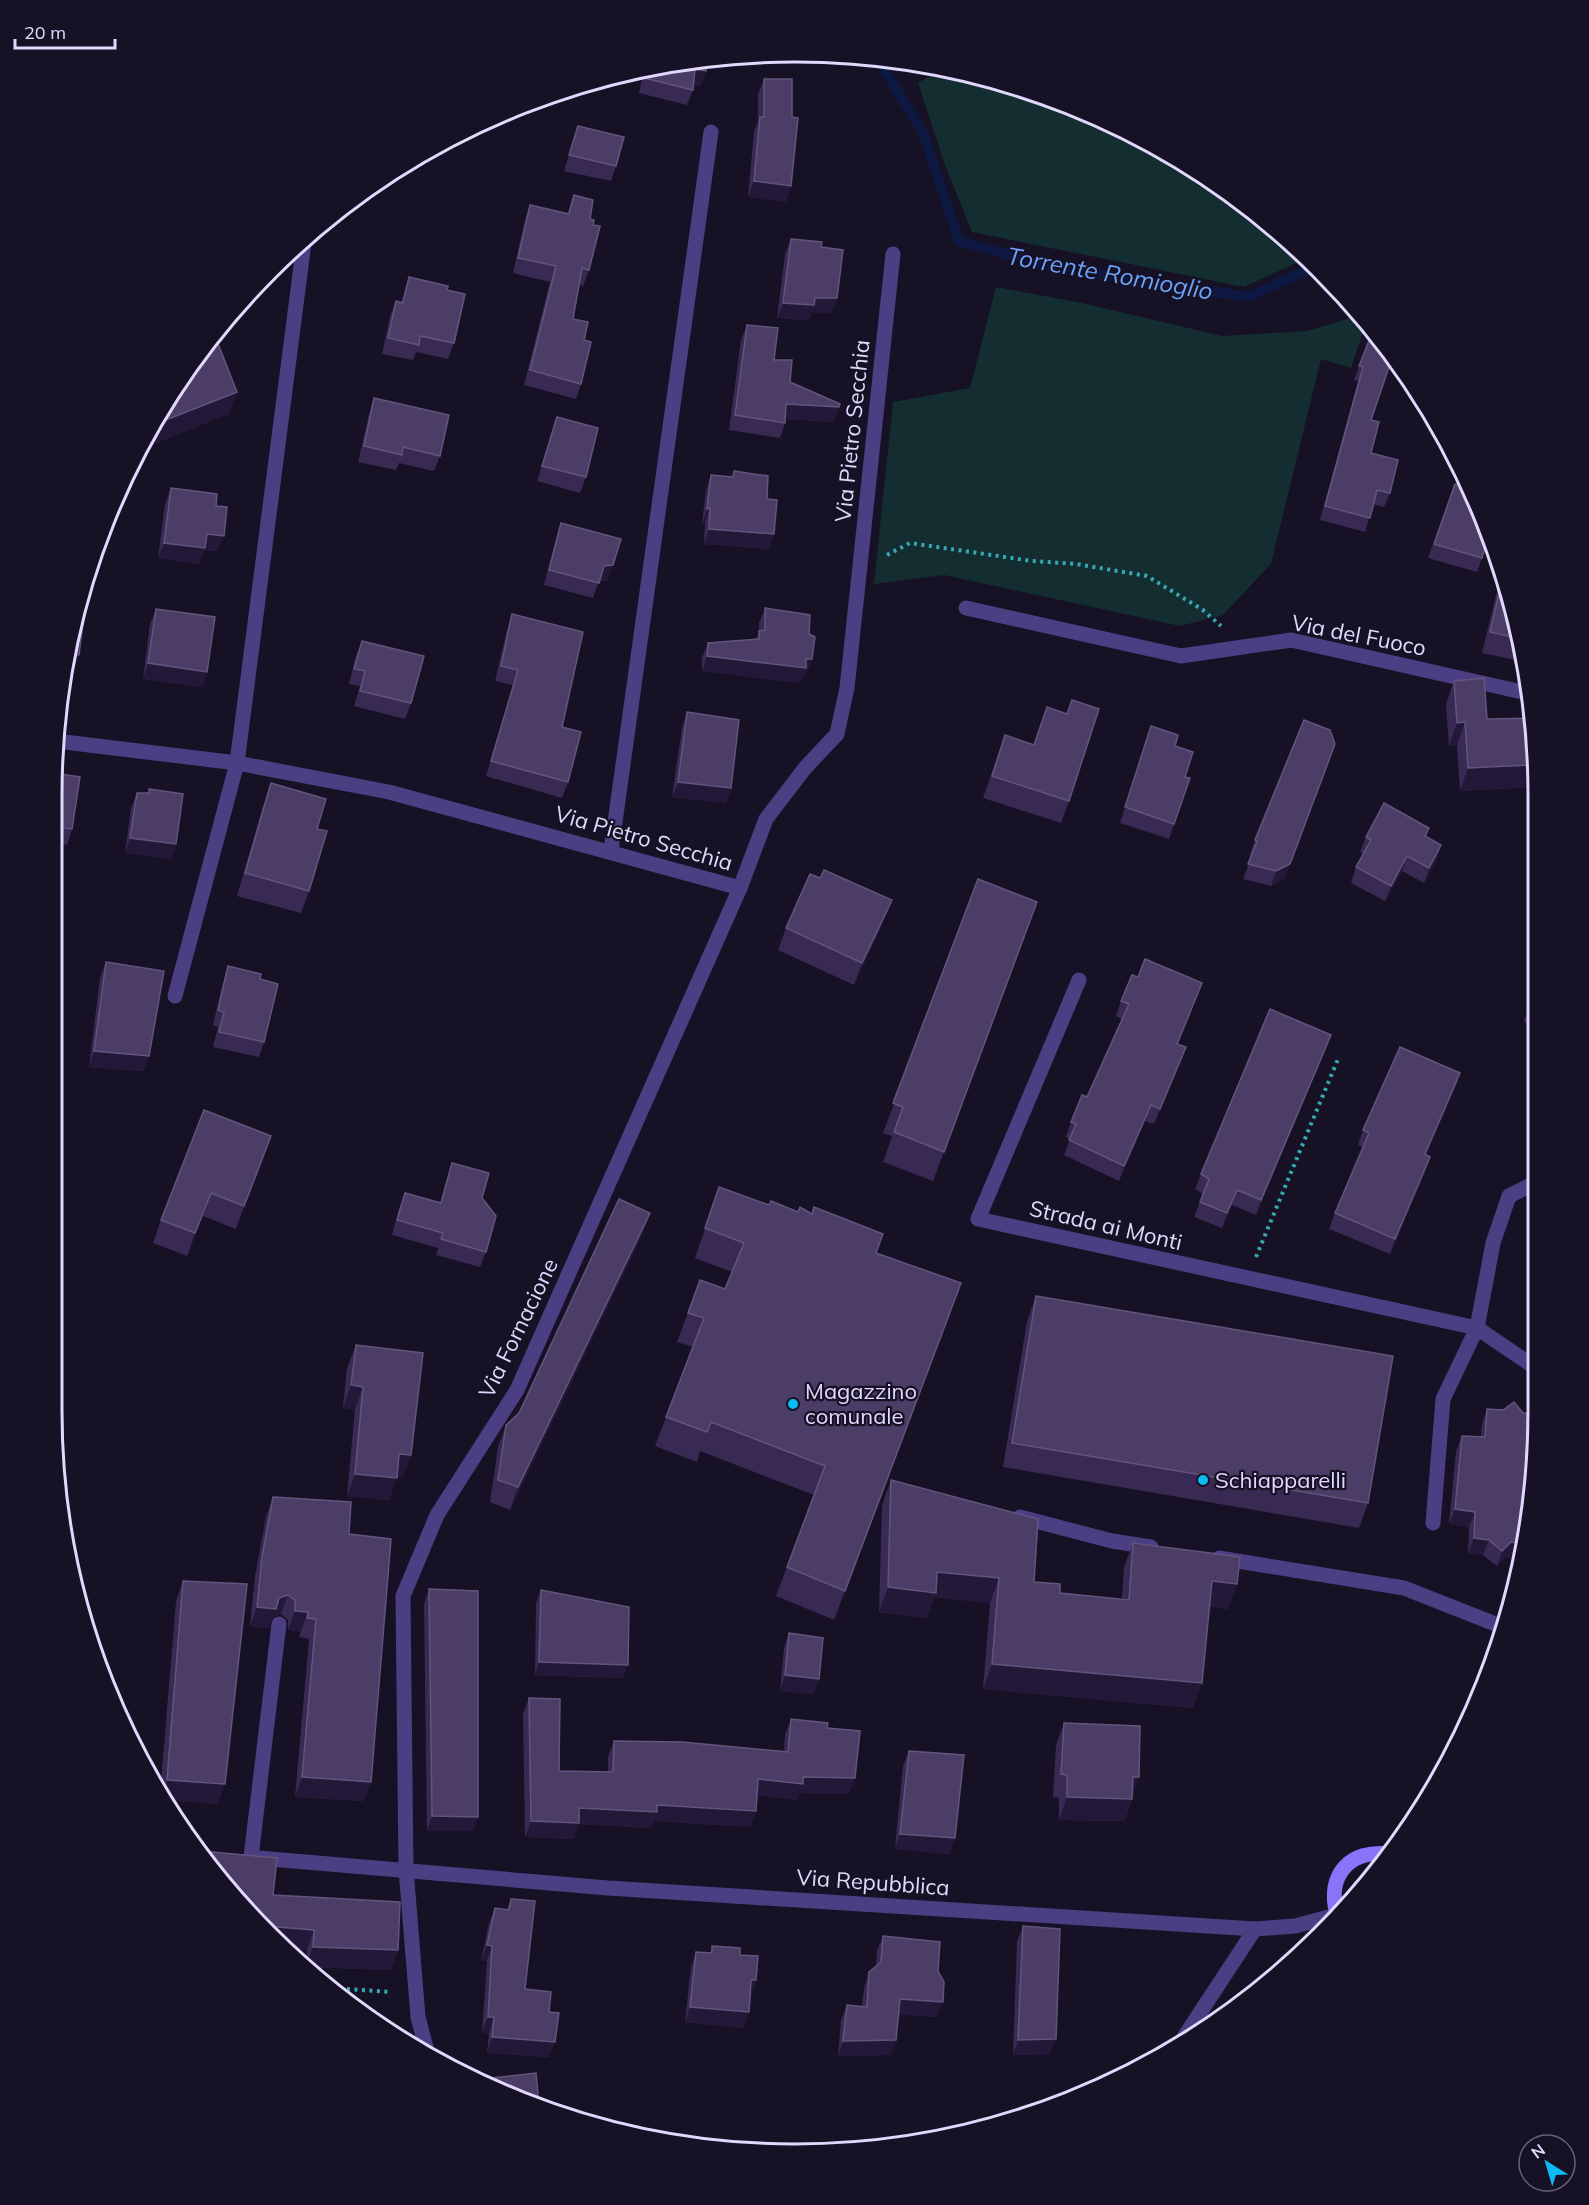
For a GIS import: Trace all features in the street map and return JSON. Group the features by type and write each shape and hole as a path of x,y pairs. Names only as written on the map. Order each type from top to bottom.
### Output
{"main road":[{"path":"1334,1906 1334,1887 1349,1862 1361,1855 1379,1853"}],"street":[{"path":"611,851 711,132"},
{"path":"176,996 237,763 303,251"},
{"name":"Via Pietro Secchia","path":"64,742 237,763 389,792 740,888 766,819 805,768 837,734 847,688 893,254"},
{"name":"Via del Fuoco","path":"966,608 1181,656 1291,640 1520,691"},
{"name":"Via Fornacione","path":"426,2044 416,1994 406,1869 403,1596 437,1515 517,1390 740,888"},
{"name":"Strada ai Monti","path":"1079,980 978,1219 1247,1280 1477,1328 1528,1363"},
{"path":"1433,1523 1443,1399 1477,1328 1493,1243 1509,1196 1528,1186"},
{"path":"1000,1511 1112,1541 1170,1550"},
{"path":"1205,1556 1404,1588 1495,1625"},
{"path":"250,1857 279,1624"},
{"name":"Via Repubblica","path":"231,1855 608,1888 1255,1929 1295,1926 1324,1918"},
{"path":"1191,2027 1255,1929"}],"path":[{"path":"860,568 910,543 1032,561 1076,564 1147,576 1203,610 1243,647"},
{"path":"1247,1280 1338,1059"},
{"path":"344,1989 416,1994"}],"green space":[{"path":"931,75 984,86 1075,117 1119,137 1202,185 1241,213 1298,262 1244,287 972,232 945,165 918,83"},
{"path":"996,287 1082,303 1222,336 1307,331 1352,318 1363,332 1351,368 1321,359 1271,564 1223,615 1180,626 944,575 874,584 893,402 970,388"}],"building":[{"path":"707,67 706,71 695,69 693,90 644,78 651,76 699,68"},
{"path":"764,79 792,79 792,117 798,118 791,186 754,181 760,117 764,117"},
{"path":"578,126 624,137 616,166 569,155"},
{"path":"574,195 593,200 590,219 594,220 593,225 600,226 589,270 582,268 573,319 588,322 584,340 591,342 581,384 530,370 556,266 518,258 530,205 569,214"},
{"path":"791,239 822,242 821,247 843,250 837,298 815,298 814,305 783,303"},
{"path":"409,277 448,286 447,290 465,294 454,343 420,336 419,345 388,338 396,301 403,303"},
{"path":"747,325 778,328 774,360 792,360 790,382 840,404 839,407 786,404 785,423 735,415"},
{"path":"1369,340 1389,366 1371,420 1379,422 1371,453 1398,460 1390,493 1377,490 1370,518 1325,506 1363,367 1359,366"},
{"path":"218,342 237,392 165,420 185,387"},
{"path":"374,398 449,415 440,456 403,447 402,455 364,446"},
{"path":"557,417 598,428 586,477 542,466"},
{"path":"734,471 768,476 767,499 777,500 774,534 709,529 710,508 707,509 711,475 733,477"},
{"path":"1455,484 1459,485 1485,548 1482,558 1434,544"},
{"path":"171,488 217,494 216,506 227,507 224,536 207,534 205,548 164,543"},
{"path":"561,523 621,539 613,565 604,566 599,583 549,570"},
{"path":"1499,592 1510,637 1490,632"},
{"path":"765,608 810,615 809,634 815,637 812,659 806,659 806,668 707,656 708,643 759,639 759,631 765,630"},
{"path":"156,609 215,617 207,672 148,663"},
{"path":"84,612 79,655 75,654"},
{"path":"512,614 583,632 562,727 581,732 568,782 491,761 518,670 501,666"},
{"path":"362,641 424,656 411,703 360,691 365,671 354,669"},
{"path":"1484,678 1487,719 1523,718 1527,765 1468,768 1465,722 1457,723 1454,681"},
{"path":"1072,700 1099,709 1069,801 992,776 1005,735 1034,745 1047,707 1067,714"},
{"path":"687,712 739,720 731,788 678,782"},
{"path":"1304,720 1330,730 1335,744 1290,864 1276,871 1248,864 1257,841 1255,840"},
{"path":"1151,726 1178,735 1175,746 1193,752 1185,777 1190,778 1174,824 1125,807"},
{"path":"62,774 80,777 72,829 62,828"},
{"path":"271,783 326,799 317,829 327,831 309,891 245,873"},
{"path":"149,789 183,794 176,844 130,838 137,793 150,793"},
{"path":"1384,803 1429,828 1425,836 1441,845 1429,868 1407,856 1391,886 1356,867 1371,840 1366,837"},
{"path":"824,870 892,900 862,963 786,928 810,874 820,878"},
{"path":"978,879 1037,902 944,1152 894,1132 903,1107 893,1103"},
{"path":"1145,959 1202,983 1177,1044 1186,1047 1160,1109 1151,1105 1124,1166 1069,1140 1076,1124 1071,1122 1082,1095 1087,1097 1129,1004 1121,1001 1132,975 1138,977"},
{"path":"106,962 164,971 149,1056 94,1051"},
{"path":"228,966 261,974 260,979 278,984 264,1042 219,1032 224,1012 218,1010"},
{"path":"1270,1009 1331,1035 1261,1200 1237,1190 1227,1213 1200,1202 1209,1179 1201,1174"},
{"path":"1400,1047 1460,1073 1425,1154 1430,1157 1395,1239 1335,1213 1369,1133 1363,1130"},
{"path":"204,1110 271,1136 244,1206 211,1193 195,1233 161,1220"},
{"path":"452,1163 489,1173 482,1198 496,1216 486,1252 441,1239 443,1233 397,1220 405,1193 441,1203"},
{"name":"Magazzino comunale","path":"719,1187 769,1205 771,1201 798,1212 800,1207 812,1214 814,1207 883,1234 876,1253 961,1283 845,1591 787,1567 825,1466 711,1422 707,1432 666,1417 704,1318 688,1313 700,1280 725,1289 744,1243 705,1228"},
{"path":"619,1199 650,1213 518,1487 498,1480 506,1425 519,1413"},
{"path":"1036,1296 1393,1356 1368,1503 1012,1443"},
{"path":"356,1345 423,1353 411,1455 399,1454 397,1478 355,1474 363,1387 351,1385"},
{"path":"1514,1402 1523,1413 1528,1413 1526,1458 1515,1543 1511,1542 1502,1551 1489,1540 1474,1538 1475,1512 1455,1509 1462,1436 1485,1437 1487,1409 1503,1410"},
{"path":"891,1480 1038,1519 1034,1582 1060,1584 1060,1593 1129,1600 1133,1543 1240,1557 1237,1584 1212,1581 1202,1683 992,1664 999,1578 937,1572 936,1593 888,1587"},
{"path":"273,1497 351,1502 349,1534 391,1539 371,1782 302,1777 316,1619 307,1618 308,1612 295,1611 295,1600 288,1595 279,1598 276,1609 257,1607 262,1557"},
{"path":"183,1581 247,1584 225,1784 167,1780"},
{"path":"429,1589 478,1591 478,1817 432,1816"},
{"path":"541,1590 629,1607 628,1665 539,1662"},
{"path":"789,1633 823,1638 819,1679 785,1675"},
{"path":"529,1698 560,1699 559,1771 613,1772 614,1741 682,1742 788,1752 791,1719 828,1723 827,1728 860,1731 855,1778 803,1777 803,1784 758,1779 756,1811 657,1805 657,1812 579,1808 579,1823 531,1821"},
{"path":"1064,1723 1140,1726 1139,1777 1133,1777 1132,1799 1067,1797 1067,1775 1061,1774"},
{"path":"909,1751 964,1755 955,1838 900,1834"},
{"path":"209,1852 277,1858 273,1895 400,1902 398,1950 313,1947 314,1930 274,1927 243,1894"},
{"path":"511,1899 535,1901 525,1989 551,1992 549,2012 559,2013 555,2042 492,2037 494,2017 488,2017 492,1946 487,1945 495,1908 509,1910"},
{"path":"1023,1926 1060,1929 1056,2039 1018,2040"},
{"path":"883,1936 940,1942 938,1971 944,1982 943,2002 900,1999 896,2040 843,2041 847,2005 867,2007 869,1972 881,1962"},
{"path":"712,1946 740,1948 740,1955 758,1956 756,1980 751,1980 749,2012 690,2007 696,1952 712,1953"},
{"path":"536,2073 538,2097 514,2088 492,2078"}],"waterway":[{"name":"Torrente Romioglio","path":"883,67 923,133 959,241 1045,265 1248,297 1307,270"}],"place":[{"name":"Magazzino comunale","path":"793,1404"},
{"name":"Schiapparelli","path":"1203,1480"}]}
